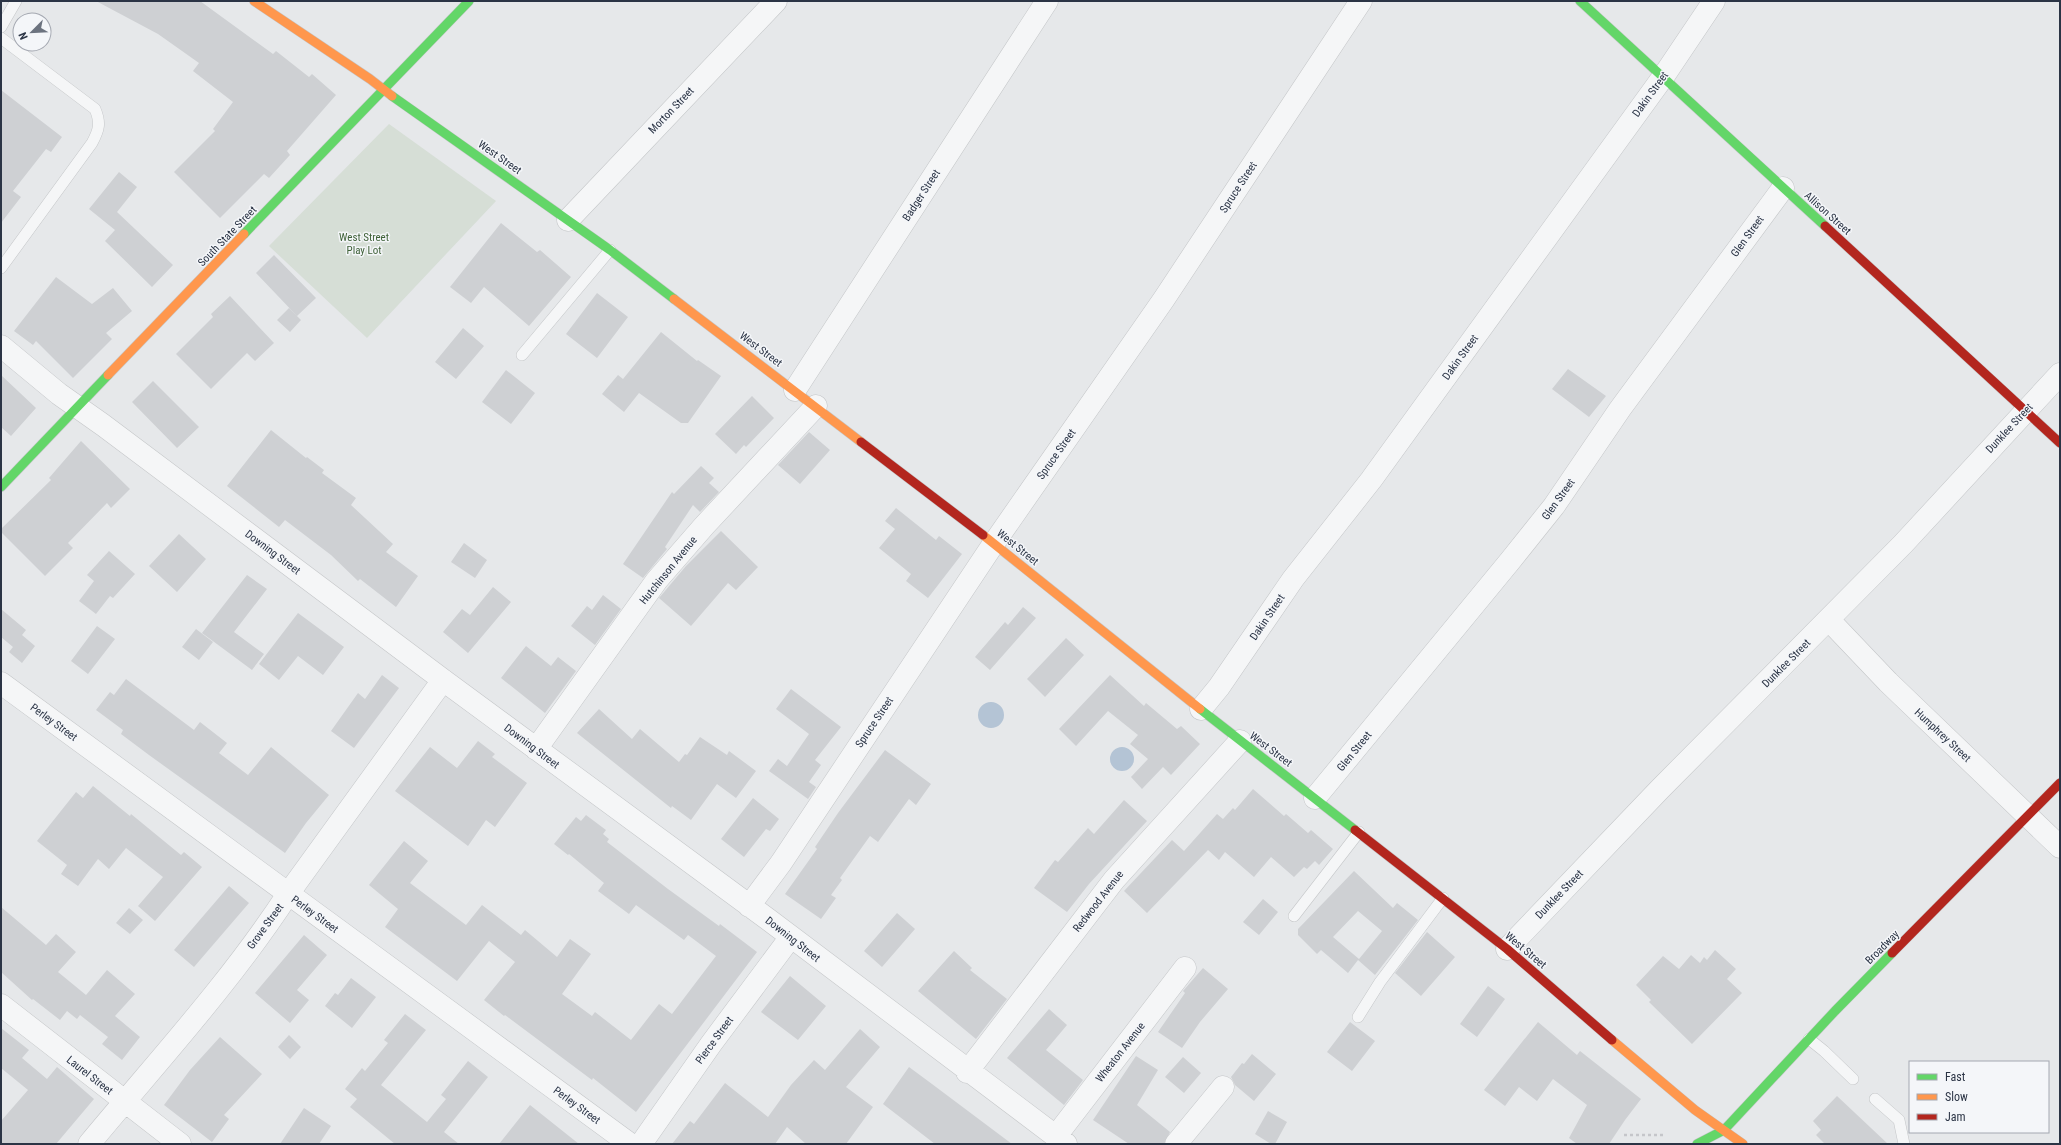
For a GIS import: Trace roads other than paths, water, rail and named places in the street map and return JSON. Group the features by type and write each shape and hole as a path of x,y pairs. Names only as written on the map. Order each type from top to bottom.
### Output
{"street":[{"name":"West Street","path":"254,1 384,90 610,250 816,406 994,543 1240,740 1443,898 1507,949 1652,1075 1743,1144"},
{"name":"South State Street","path":"1,487 469,1"},
{"name":"Morton Street","path":"568,220 776,1"},
{"name":"Spruce Street","path":"749,906 782,863 994,543 1164,299 1361,1"},
{"name":"Allison Street","path":"1580,1 2025,409 2060,443"},
{"name":"Dakin Street","path":"1201,708 1219,687 1293,579 1371,480 1662,77 1714,1"},
{"name":"Badger Street","path":"795,390 1039,4"},
{"name":"Glen Street","path":"1315,798 1554,506 1620,409 1783,188"},
{"name":"Downing Street","path":"1,346 59,394 749,906 967,1072 1061,1140"},
{"name":"Dunklee Street","path":"1507,949 1660,789 1903,544 2025,409 2060,374"},
{"name":"Hutchinson Avenue","path":"536,749 657,580 704,526 816,406"},
{"name":"Humphrey Street","path":"1829,620 1888,682 2060,847"},
{"name":"Grove Street","path":"89,1144 182,1036 268,925 288,894 443,680"},
{"name":"Perley Street","path":"1,683 630,1144"},
{"name":"Redwood Avenue","path":"967,1072 1114,880 1240,740"},
{"name":"Broadway","path":"1718,1144 1724,1130 1809,1039 2060,783"},
{"name":"Pierce Street","path":"641,1144 711,1044 790,938"},
{"name":"Wheaton Avenue","path":"1061,1140 1185,968"},
{"name":"Laurel Street","path":"1,1006 180,1144"},
{"path":"1176,1144 1223,1087"},
{"name":"Broadway","path":"1696,1144 1724,1130"}],"lane":[{"path":"1,27 16,1"},
{"path":"1,38 95,109 100,119 98,131 92,143 1,268"},
{"path":"522,355 610,250"},
{"path":"1294,916 1359,832"},
{"path":"1358,1017 1380,982 1443,898"},
{"path":"1809,1039 1824,1051 1853,1079"},
{"path":"1876,1099 1899,1120 1904,1144"}],"water":[{"path":"991,702 1000,706 1004,715 1000,724 991,728 982,724 978,715 982,706"},
{"path":"1122,747 1127,748 1133,754 1133,764 1127,770 1122,771 1117,770 1111,764 1110,759 1111,754 1117,748"}],"park label":[{"name":"West Street Play Lot","path":"364,243"}]}
